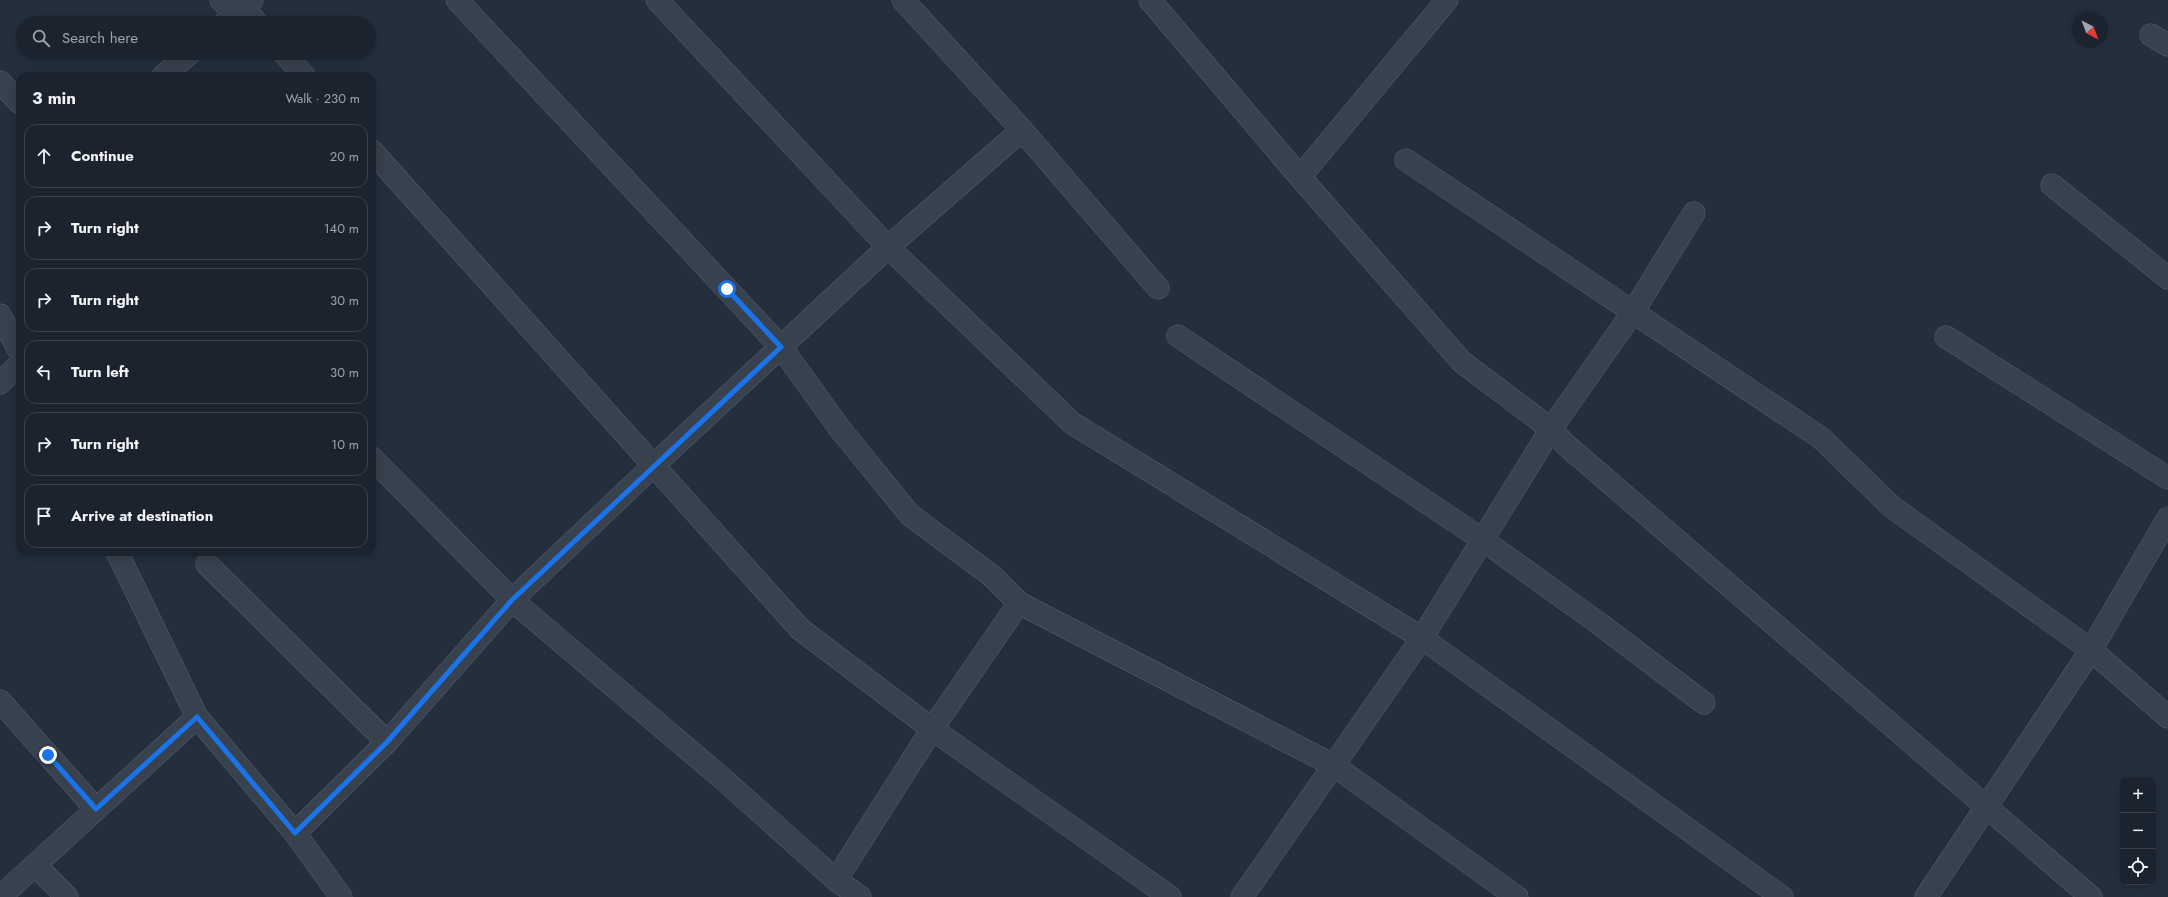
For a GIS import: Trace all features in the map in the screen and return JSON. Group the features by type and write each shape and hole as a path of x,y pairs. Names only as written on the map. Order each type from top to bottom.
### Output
{"street":[{"path":"457,0 781,347 840,429 910,515 992,576 1019,604 1333,765 1517,897"},
{"path":"657,0 888,248 1072,423 1422,638 1782,897"},
{"path":"903,0 1022,130 1158,288"},
{"path":"1150,0 1300,177 1462,362 1551,429 1566,445 1682,546 1988,807 2091,897"},
{"path":"1300,177 1447,0"},
{"path":"168,72 182,60"},
{"path":"290,60 301,72"},
{"path":"0,82 16,98"},
{"path":"295,833 387,742 512,600 653,466 888,248 1022,130"},
{"path":"376,156 800,629 932,728 1170,897"},
{"path":"1406,160 1821,438 1892,507 2091,650 2168,717"},
{"path":"2052,185 2168,278"},
{"path":"1242,897 1422,638 1551,429 1633,312 1694,213"},
{"path":"0,315 16,345"},
{"path":"1178,336 1483,540 1601,625 1704,703"},
{"path":"1946,337 2168,478"},
{"path":"0,384 16,368"},
{"path":"376,462 512,600 723,779 836,880 860,897"},
{"path":"1926,897 1988,807 2091,650 2168,518"},
{"path":"119,556 197,717 295,833 341,897"},
{"path":"207,564 387,742"},
{"path":"836,880 932,728 1019,604"},
{"path":"0,701 96,809"},
{"path":"0,897 197,717"},
{"path":"35,865 67,897"}],"route":[{"path":"48,755 96,809 197,717 295,833 387,742 512,600 781,347 727,289"}]}
